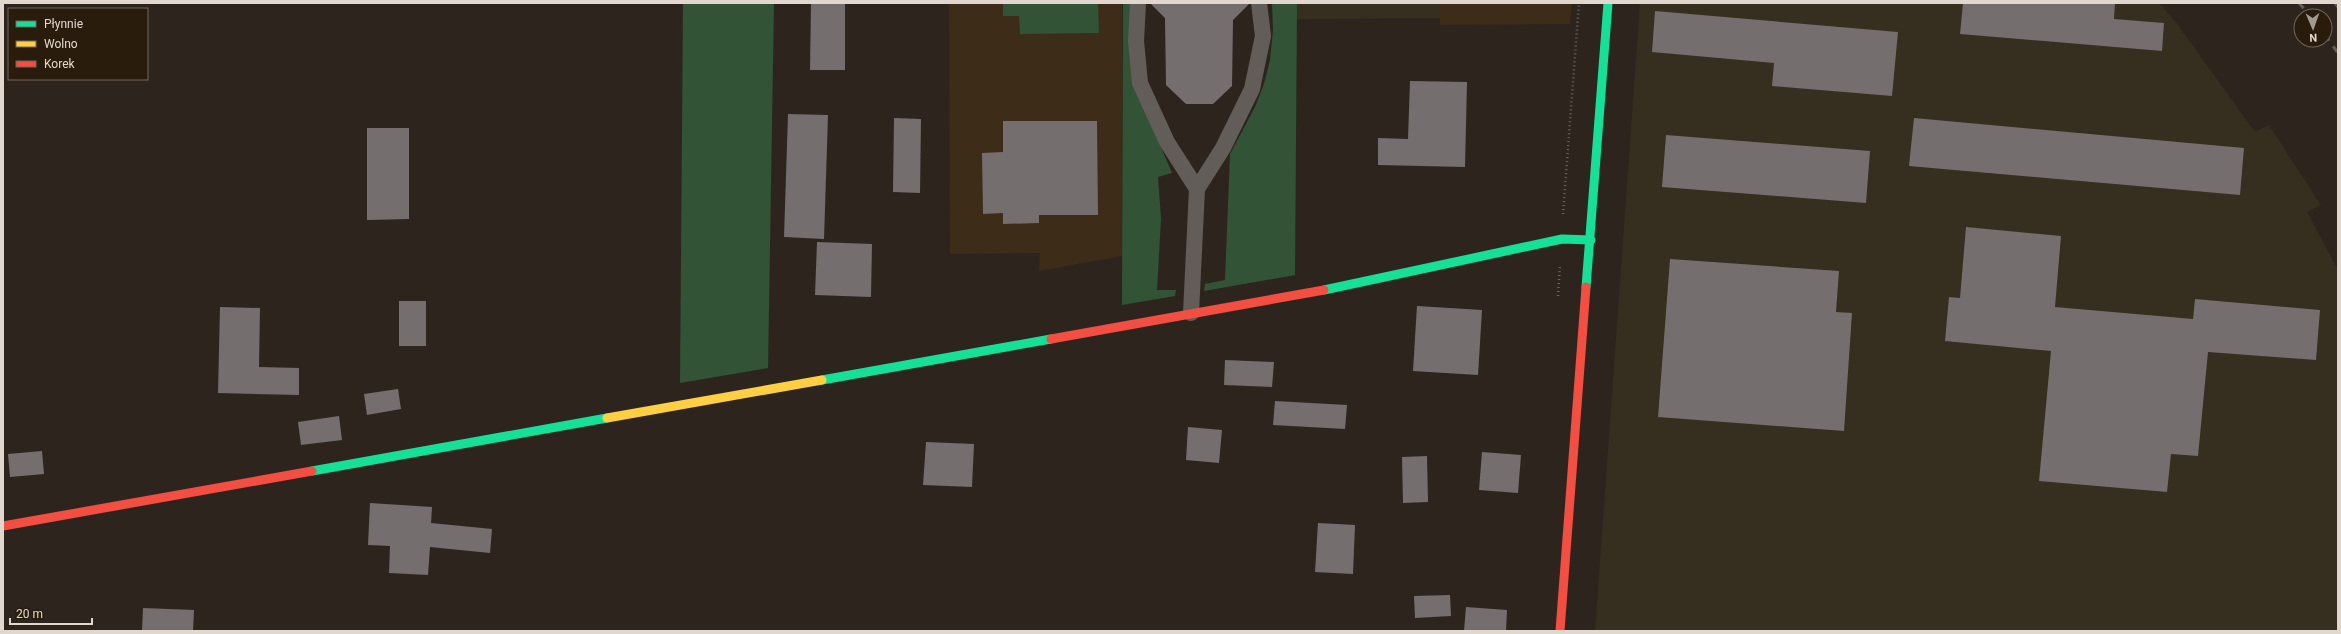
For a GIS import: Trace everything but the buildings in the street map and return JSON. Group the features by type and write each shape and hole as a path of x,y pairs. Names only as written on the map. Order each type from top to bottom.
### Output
{"street":[{"path":"1560,631 1608,3"},
{"path":"3,526 1361,283 1562,239 1591,240"}],"lane":[{"path":"1138,3 1136,41 1140,83 1167,142 1197,189"},
{"path":"1191,313 1197,189 1223,148 1252,89 1263,36 1259,3"}],"shaded area":[{"path":"949,3 1122,3 1122,256 1039,271 1040,253 950,254"},
{"path":"1296,3 1440,3 1440,18 1296,19"},
{"path":"1440,3 1572,3 1570,24 1440,25"},
{"path":"1640,3 2159,3 2175,21 2255,132 2269,125 2321,205 2307,212 2338,270 2338,631 1595,631"}],"green space":[{"path":"683,3 774,3 768,368 680,383"},
{"path":"1003,3 1098,3 1099,33 1020,34 1019,16 1003,16"},
{"path":"1123,3 1130,3 1145,110 1172,173 1158,177 1161,219 1157,290 1176,290 1175,296 1122,305"},
{"path":"1272,3 1297,3 1295,275 1204,291 1205,284 1225,280 1230,154 1255,107 1264,84 1270,60 1273,30"}],"railway":[{"path":"2299,3 2303,8"},
{"path":"2335,3 2338,7"},
{"path":"2333,46 2338,53"}],"traffic: fast":[{"path":"1586,287 1608,3"},
{"path":"1324,290 1562,239 1591,240"},
{"path":"822,380 1051,339"},
{"path":"312,471 607,418"}],"traffic: slow":[{"path":"607,418 822,380"}],"traffic: jam":[{"path":"1560,631 1586,287"},
{"path":"1051,339 1324,290"},
{"path":"3,526 312,471"}]}
